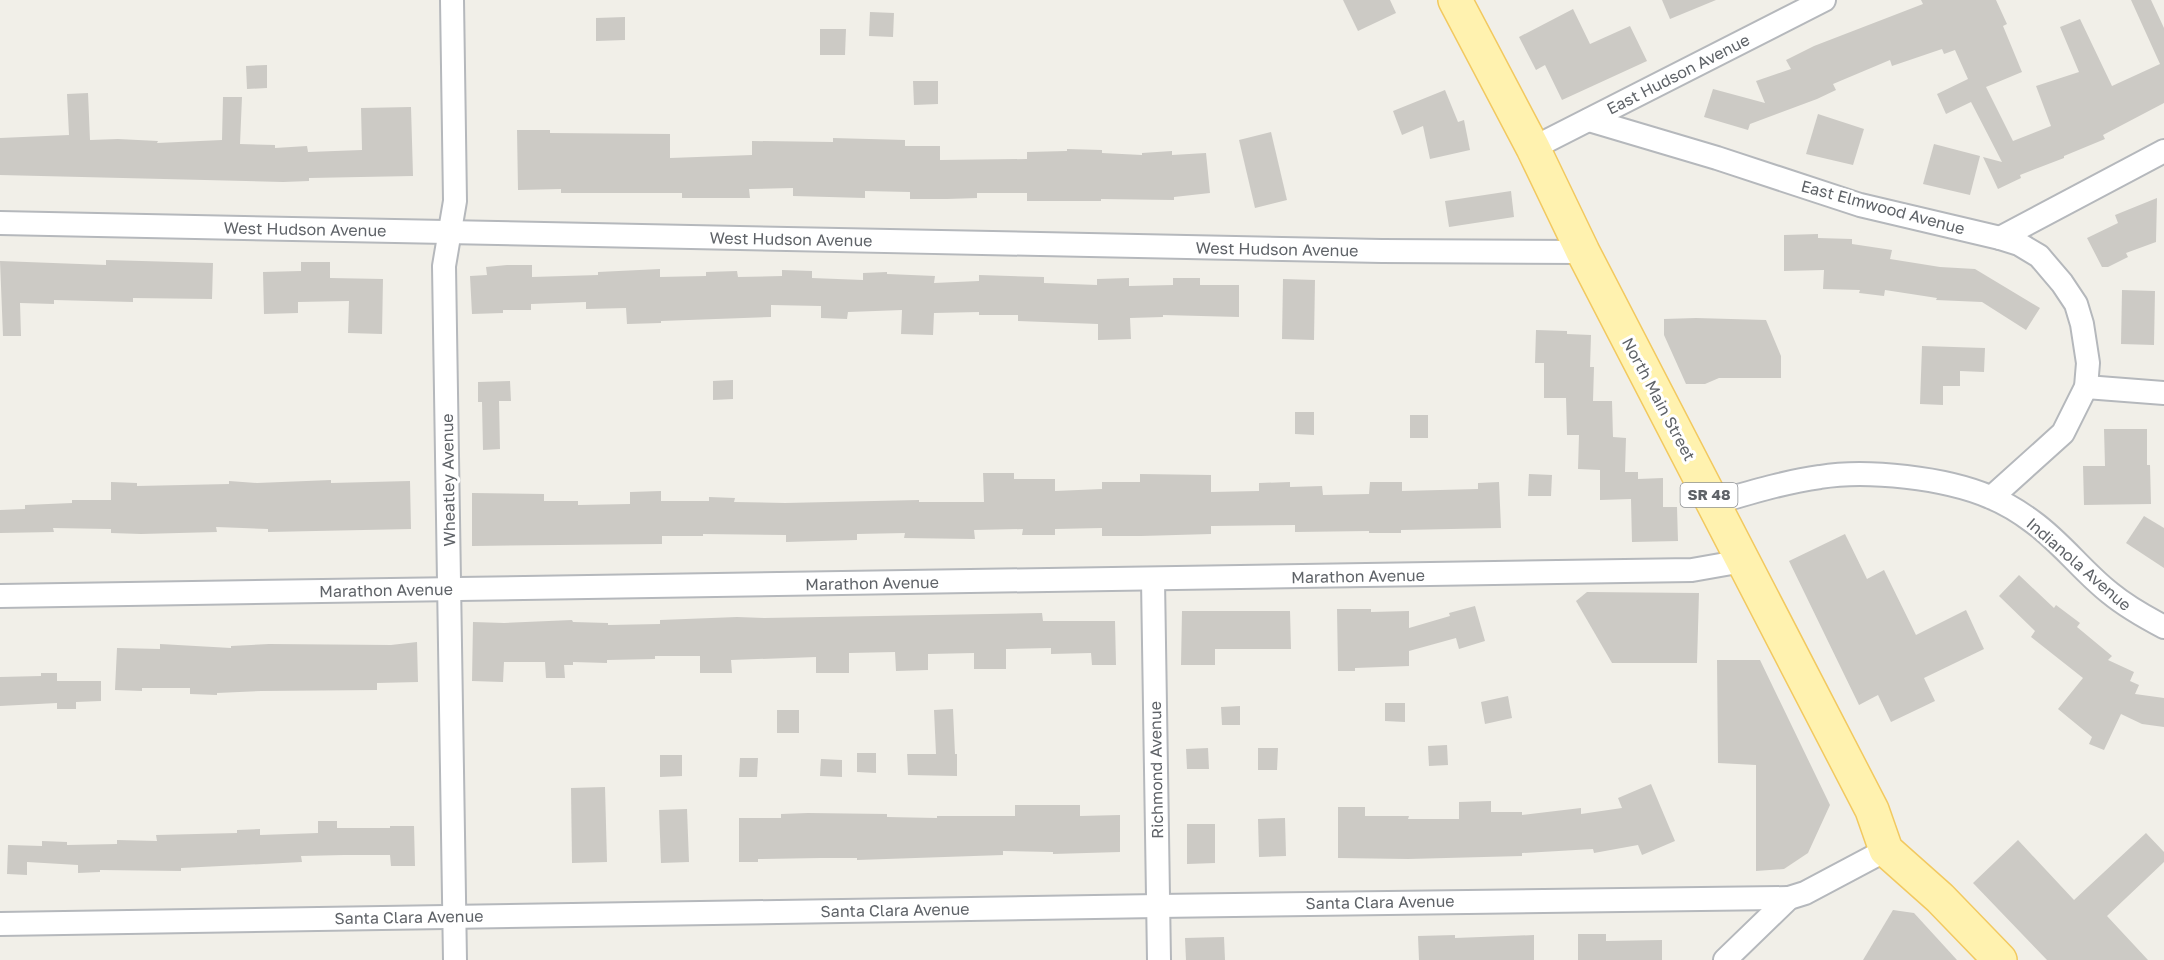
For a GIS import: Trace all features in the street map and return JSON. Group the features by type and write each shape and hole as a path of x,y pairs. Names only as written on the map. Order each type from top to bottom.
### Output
{"main road":[{"name":"North Main Street","path":"1455,0 1872,810 1886,850 1940,898 2000,960"}],"street":[{"name":"Wheatley Avenue","path":"452,0 455,201 448,231 444,266 455,960"},
{"name":"East Hudson Avenue","path":"1533,148 1824,0"},
{"name":"East Elmwood Avenue","path":"1589,120 1860,205 2019,244 2039,256 2076,304 2087,346 2086,387"},
{"path":"2000,238 2164,151"},
{"name":"West Hudson Avenue","path":"0,223 1370,251 1583,252"},
{"path":"1992,497 2063,433 2086,387 2164,393"},
{"name":"Indianola Avenue","path":"1714,503 1786,483 1821,476 1849,474 1890,475 1962,487 1992,497 2032,521 2056,540 2109,592 2137,613 2164,627"},
{"name":"Marathon Avenue","path":"0,596 1692,570 1743,561"},
{"name":"Richmond Avenue","path":"1154,580 1159,960"},
{"path":"1725,960 1789,898 1805,893 1886,850"},
{"name":"Santa Clara Avenue","path":"0,924 1789,898"}],"building":[{"path":"1343,0 1390,0 1396,13 1358,31"},
{"path":"1662,0 1716,0 1670,19"},
{"path":"1921,0 1996,0 2007,24 2003,26 2022,72 1986,87 2013,141 2051,126 2036,86 2079,72 2060,27 2080,19 2112,86 2160,64 2131,0 2151,0 2164,28 2164,103 2103,135 2105,139 2020,175 2021,178 1998,189 1983,157 2002,162 1971,102 1946,114 1937,94 1968,79 1955,50 1944,54 1942,49 1892,66 1890,60 1833,84 1836,90 1817,99 1750,124 1748,130 1704,117 1713,89 1765,103 1756,81 1791,69 1786,60 1814,46 1923,4"},
{"path":"1573,9 1590,44 1630,26 1647,61 1562,100 1545,65 1536,70 1519,37"},
{"path":"870,12 894,13 893,37 869,36"},
{"path":"625,17 625,40 596,41 596,18"},
{"path":"820,29 846,29 845,55 820,55"},
{"path":"267,65 267,88 247,89 246,66"},
{"path":"913,81 938,81 938,104 914,105"},
{"path":"1445,90 1458,122 1464,120 1470,150 1430,159 1423,126 1402,135 1393,111"},
{"path":"88,93 90,140 118,139 158,141 157,143 222,140 223,97 242,97 240,144 275,145 275,148 307,146 308,152 362,150 361,108 411,107 413,176 309,178 309,181 283,182 0,175 0,138 69,135 67,94"},
{"path":"1818,114 1864,129 1853,165 1806,154"},
{"path":"517,130 550,130 550,133 670,134 670,158 752,155 752,141 833,142 833,138 905,140 905,146 940,146 940,160 1027,159 1027,152 1067,151 1067,149 1142,155 1142,153 1172,151 1172,155 1206,153 1210,193 1174,197 1174,200 1027,201 1027,193 977,193 977,198 910,199 910,192 865,191 865,198 793,196 793,188 749,189 750,198 682,198 682,193 561,193 561,189 518,190"},
{"path":"1271,132 1287,200 1255,208 1239,140"},
{"path":"1934,144 1980,156 1970,195 1923,184"},
{"path":"1511,191 1514,217 1449,227 1445,201"},
{"path":"2157,198 2156,242 2126,253 2128,257 2108,267 2102,267 2087,238 2118,223 2115,215"},
{"path":"1818,234 1818,238 1852,239 1852,244 1892,250 1890,259 1940,267 1975,269 2040,308 2026,330 1982,302 1936,300 1937,298 1885,290 1884,296 1859,293 1860,290 1823,289 1824,270 1784,271 1784,235"},
{"path":"106,260 213,263 212,299 133,298 133,302 54,300 54,304 20,303 21,336 3,336 0,261 106,265"},
{"path":"301,262 330,262 330,278 383,279 382,334 348,333 349,301 298,302 298,313 264,314 263,272 301,271"},
{"path":"532,265 532,277 598,275 598,272 660,269 660,277 706,276 706,272 737,271 738,277 782,276 782,270 812,271 812,278 863,280 863,273 887,272 887,274 935,276 934,283 979,281 979,275 1044,277 1044,283 1097,285 1097,279 1129,278 1129,286 1173,285 1173,278 1200,278 1200,285 1239,285 1239,317 1163,315 1163,317 1130,318 1131,339 1098,340 1098,324 1018,321 1018,315 979,315 979,312 934,313 933,335 901,334 902,310 848,312 847,319 821,318 821,306 771,305 771,317 627,324 626,308 586,309 586,302 531,304 531,310 503,310 503,313 472,314 470,276 487,275 486,267"},
{"path":"1283,279 1315,280 1314,340 1282,339"},
{"path":"2122,290 2155,291 2154,345 2121,344"},
{"path":"1664,319 1766,320 1781,356 1781,378 1719,378 1705,384 1686,384 1664,335"},
{"path":"1536,330 1567,331 1567,334 1591,335 1590,367 1594,367 1593,401 1612,401 1613,437 1626,438 1625,472 1638,472 1638,479 1663,478 1663,507 1677,507 1678,541 1632,542 1631,499 1600,500 1600,470 1578,469 1579,435 1567,435 1566,398 1544,398 1544,363 1535,363"},
{"path":"1922,346 1985,348 1984,372 1960,371 1960,386 1943,386 1943,405 1920,404"},
{"path":"733,380 733,399 713,400 713,381"},
{"path":"510,381 511,401 499,401 500,449 483,450 482,402 478,402 478,382"},
{"path":"1295,412 1314,412 1314,435 1295,434"},
{"path":"1410,415 1428,415 1428,438 1410,438"},
{"path":"2104,429 2147,429 2147,465 2150,465 2151,504 2084,505 2083,466 2105,466"},
{"path":"983,473 1014,473 1014,479 1055,479 1055,491 1102,489 1102,482 1140,482 1140,474 1211,475 1211,492 1259,491 1259,483 1290,482 1290,487 1322,486 1323,495 1369,494 1370,482 1402,482 1402,491 1478,489 1478,483 1499,482 1501,528 1369,533 1369,531 1295,532 1295,525 1211,526 1211,534 1141,536 1102,536 1102,528 1055,529 1055,535 1022,535 1023,529 974,530 975,539 904,538 905,533 857,534 857,540 786,542 786,535 703,534 703,536 662,536 662,544 472,546 472,493 544,494 544,501 578,501 578,505 630,504 630,492 661,491 661,501 709,501 709,497 735,498 734,502 785,503 919,500 919,502 984,502"},
{"path":"1529,474 1552,475 1551,496 1528,496"},
{"path":"331,480 331,483 410,481 411,529 268,532 268,529 216,527 217,532 141,534 111,533 111,529 53,528 54,532 0,533 0,510 25,509 25,505 72,503 72,500 111,500 111,482 137,483 137,486 229,484 229,481 257,483"},
{"path":"2144,516 2164,528 2164,568 2126,543"},
{"path":"1845,534 1867,579 1884,570 1916,635 1966,610 1984,649 1924,678 1935,701 1891,722 1878,695 1859,705 1789,561"},
{"path":"2019,575 2054,608 2056,605 2080,623 2077,627 2112,656 2108,660 2134,672 2130,681 2139,685 2135,694 2164,698 2164,727 2142,724 2121,714 2104,750 2089,744 2092,737 2058,709 2083,678 2031,637 2035,631 1999,596"},
{"path":"1587,592 1699,593 1697,663 1612,663 1576,601"},
{"path":"1475,606 1485,641 1459,649 1456,638 1409,651 1409,666 1338,671 1337,609 1371,609 1371,612 1409,611 1409,628"},
{"path":"1182,611 1290,611 1291,649 1215,649 1215,665 1181,665"},
{"path":"1042,613 1043,621 1115,621 1116,665 1092,665 1091,653 1051,654 1051,648 1006,649 1006,669 974,669 974,653 928,654 928,670 896,671 895,652 849,653 849,673 816,673 816,657 731,660 732,673 700,673 700,656 655,656 655,659 607,660 607,663 573,662 573,665 564,665 565,678 546,678 545,662 504,662 503,682 472,681 473,622 572,620 573,622 608,623 608,625 660,624 660,620 737,617"},
{"path":"417,642 418,682 377,683 377,690 261,691 217,693 217,695 190,694 190,688 115,690 117,648 160,649 160,644 231,648 231,646 269,644 391,645"},
{"path":"1717,660 1760,660 1830,805 1808,853 1784,869 1756,871 1756,765 1718,763"},
{"path":"41,673 57,673 57,681 101,681 101,701 76,702 76,709 57,709 57,703 0,706 0,677 41,676"},
{"path":"1508,696 1512,718 1485,724 1481,702"},
{"path":"1385,703 1405,703 1405,722 1385,721"},
{"path":"1240,706 1240,725 1222,725 1221,707"},
{"path":"953,709 957,776 908,775 907,754 936,754 934,710"},
{"path":"777,710 799,710 799,733 777,733"},
{"path":"1447,745 1448,765 1429,766 1428,746"},
{"path":"1208,748 1209,769 1187,769 1186,749"},
{"path":"1258,748 1278,748 1277,770 1258,770"},
{"path":"857,753 876,753 876,773 857,772"},
{"path":"660,755 682,755 682,776 660,777"},
{"path":"740,758 758,758 757,777 739,777"},
{"path":"821,759 842,760 842,777 820,776"},
{"path":"1651,784 1675,841 1642,855 1638,845 1594,853 1593,849 1522,853 1522,856 1338,858 1338,807 1365,807 1365,816 1459,819 1459,802 1491,801 1491,812 1522,812 1522,815 1581,808 1581,814 1622,808 1618,798"},
{"path":"605,787 607,862 572,863 571,788"},
{"path":"1015,805 1080,805 1080,816 1120,815 1120,852 1053,854 1053,852 1003,851 1003,855 857,860 857,858 758,859 758,862 739,862 739,818 781,818 781,814 808,813 887,814 887,817 937,818 937,816 1015,816"},
{"path":"687,809 689,862 661,863 659,810"},
{"path":"1285,818 1286,856 1259,857 1258,819"},
{"path":"318,821 337,821 337,828 414,826 415,866 391,866 390,855 344,855 301,856 302,862 181,868 181,871 100,870 100,872 78,873 78,865 27,862 27,875 7,874 8,845 42,846 42,841 67,842 67,845 117,844 117,840 157,841 156,835 237,833 237,830 260,829 260,835 318,833"},
{"path":"1187,824 1215,824 1215,863 1187,864"},
{"path":"2146,833 2164,852 2164,862 2107,916 2148,960 2047,960 1973,883 2018,840 2074,900"},
{"path":"1893,910 1914,913 1957,960 1863,960"},
{"path":"1578,934 1606,934 1606,941 1662,940 1662,960 1578,960"},
{"path":"1455,935 1455,938 1534,935 1534,960 1419,960 1418,936"},
{"path":"1224,937 1225,960 1186,960 1185,938"}]}
